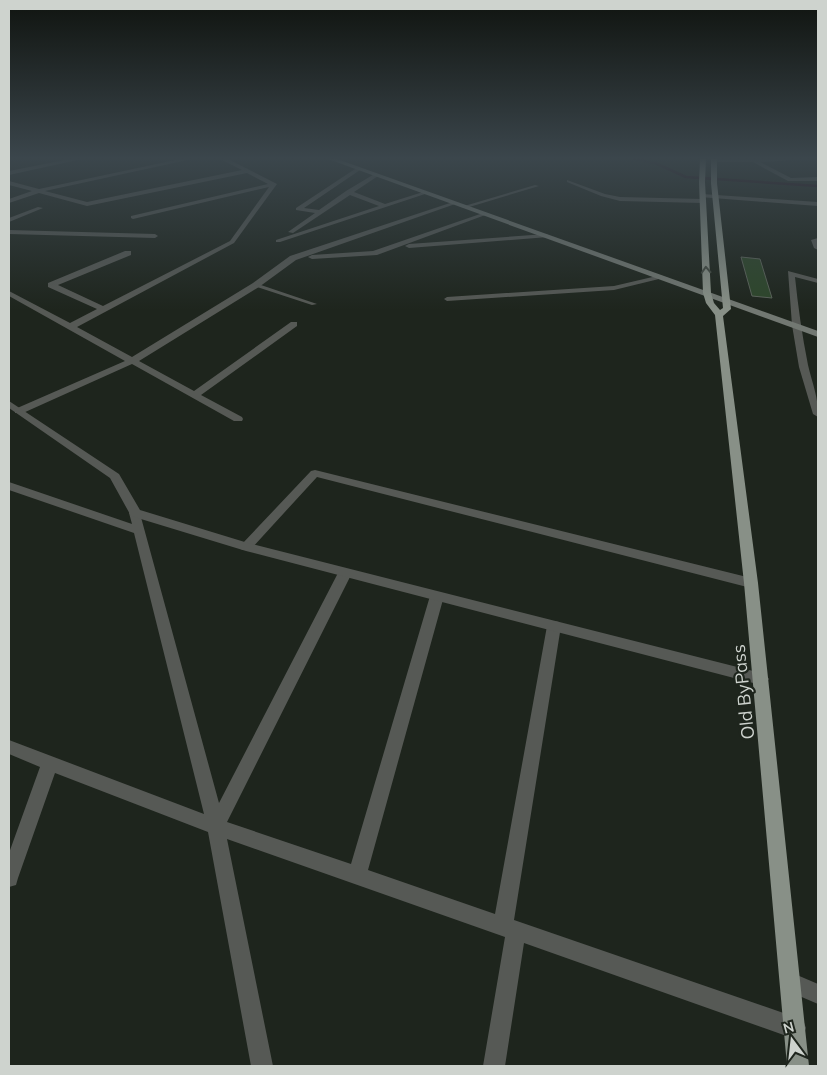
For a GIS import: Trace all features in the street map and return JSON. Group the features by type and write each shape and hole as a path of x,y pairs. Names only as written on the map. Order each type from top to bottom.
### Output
{"main road":[{"path":"471,209 818,334"},
{"name":"Old ByPass","path":"703,209 707,294 710,303 719,315 751,583 798,1066"},
{"path":"716,209 726,300 726,309 719,315"}],"street":[{"path":"9,220 37,209"},
{"path":"133,217 166,209"},
{"path":"70,327 232,242 256,209"},
{"path":"299,209 320,212"},
{"path":"324,209 278,241 375,209"},
{"path":"14,408 132,361 256,285 293,258 439,209"},
{"path":"293,258 374,253 485,214"},
{"path":"9,232 155,236"},
{"path":"391,247 546,236"},
{"path":"818,240 815,240 818,248"},
{"path":"105,310 51,285 128,253"},
{"path":"818,281 792,273 796,326 804,367 818,414"},
{"path":"9,293 238,420"},
{"path":"194,395 294,324"},
{"path":"14,408 115,476 135,513 216,826 262,1066"},
{"path":"246,547 315,473 751,583"},
{"path":"9,486 140,531"},
{"path":"135,513 246,547 761,679"},
{"path":"216,826 344,572"},
{"path":"357,875 437,596"},
{"path":"494,1066 510,929 554,626"},
{"path":"9,747 164,808 795,1028"},
{"path":"9,878 50,763"},
{"path":"790,982 818,994"}],"lane":[{"path":"447,299 614,288 661,277"},
{"path":"256,285 314,304"}],"building":[{"path":"741,257 760,259 772,298 752,296"}]}
